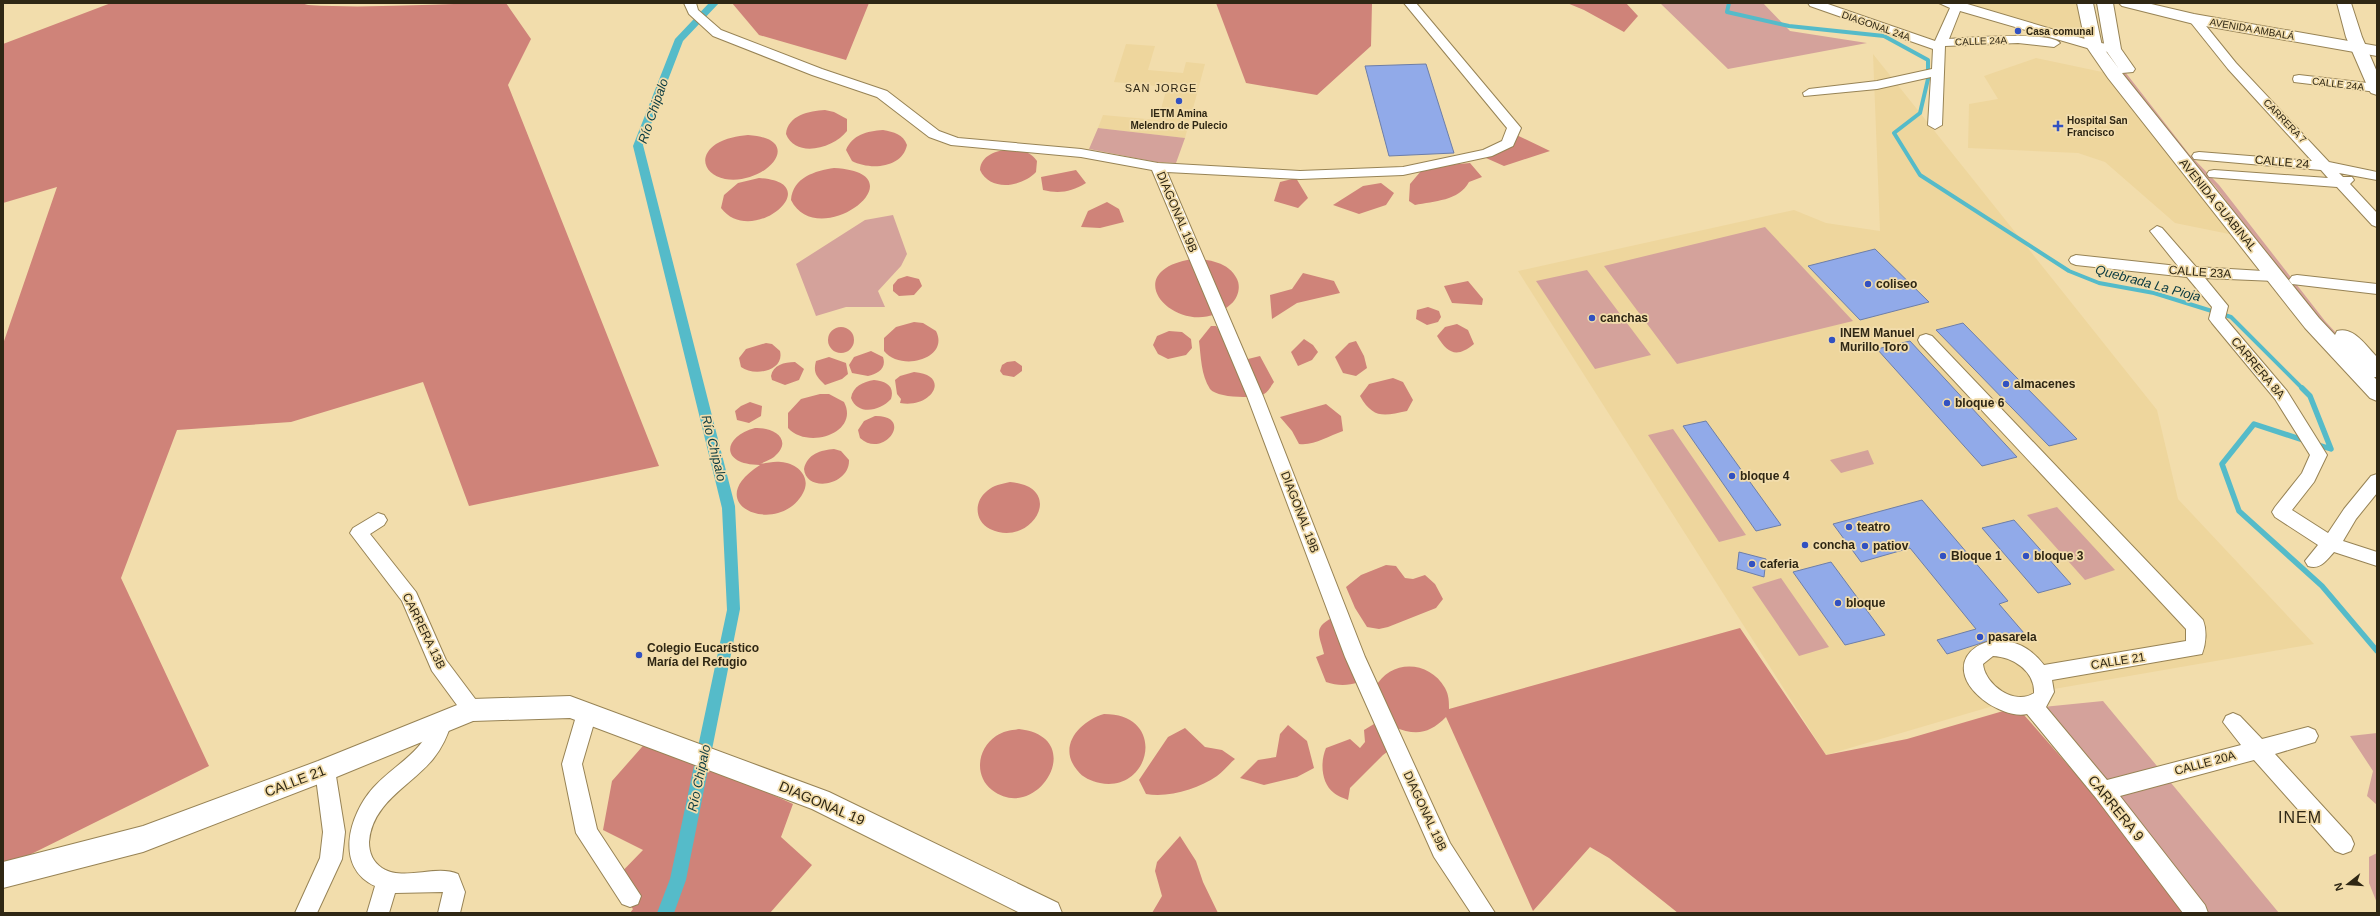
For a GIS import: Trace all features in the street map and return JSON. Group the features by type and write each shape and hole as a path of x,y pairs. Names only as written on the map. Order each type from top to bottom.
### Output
{"main road":[{"name":"AVENIDA GUABINAL","path":"2085,3 2094,46 2134,100 2312,323 2377,393"},
{"name":"AVENIDA GUABINAL","path":"2104,3 2113,49 2330,321 2377,370"},
{"name":"AVENIDA AMBALÁ","path":"2127,3 2194,19 2357,43 2377,40"},
{"name":"AVENIDA AMBALÁ","path":"2168,3 2357,43 2377,51"}],"street":[{"path":"1158,167 1300,175 1403,171 1487,153 1508,143 1514,128 1410,3"},
{"name":"DIAGONAL 24A","path":"1814,3 1858,20 1939,45"},
{"path":"2344,3 2357,43 2377,89"},
{"path":"1935,125 1936,72 1939,45 1953,4 2094,46 2113,49"},
{"name":"DIAGONAL 19B","path":"692,7 717,33 817,72 882,94 934,134 956,142 1090,155 1158,167 1255,396 1355,657 1442,850 1484,913"},
{"name":"CARRERA 7","path":"2194,19 2232,66 2327,166 2340,183 2377,222"},
{"name":"CALLE 24A","path":"1939,45 2018,39 2094,46"},
{"path":"1809,93 1877,85 1936,72"},
{"name":"CALLE 24A","path":"2300,79 2377,89"},
{"name":"CALLE 24","path":"2198,156 2327,166 2371,175"},
{"name":"CALLE 24","path":"2214,174 2340,183 2371,175"},
{"name":"CARRERA 8A","path":"2157,231 2192,272 2218,314 2281,395 2319,455 2308,477 2281,512 2331,544"},
{"name":"CALLE 23A","path":"2076,260 2192,272 2275,276"},
{"path":"2297,280 2377,289"},
{"name":"CALLE 21","path":"1926,340 2196,626 2195,648 2040,674"},
{"path":"2314,561 2331,544 2350,514 2377,481"},
{"name":"CARRERA 13B","path":"378,520 359,533 409,597 439,665 472,710"},
{"path":"2331,544 2377,559"},
{"path":"2001,648 2024,657 2040,674 2044,684 2044,693 2040,700 2032,705 2009,704 1997,699 1979,682 1974,673 1973,664 1976,656 1982,651 2001,648"},
{"name":"CARRERA 9","path":"2032,705 2103,791 2197,913"},
{"name":"CALLE 21","path":"3,875 143,839 325,770 472,710 570,707 587,713"},
{"path":"587,713 572,764 587,833 630,896"},
{"name":"DIAGONAL 19","path":"587,713 820,800 958,866 1048,913"},
{"path":"442,721 439,733 424,756 381,793 372,805 359,835 358,848 363,864 373,876 388,882 450,881 454,892 449,913"},
{"path":"2233,722 2343,844"},
{"name":"CALLE 20A","path":"2103,791 2308,736"},
{"path":"306,913 331,860 334,832 325,770"},
{"path":"378,913 388,882"}],"shaded area":[{"path":"111,3 301,3 308,5 333,6 407,6 506,3 531,39 508,85 659,466 469,506 423,382 291,422 177,430 121,578 209,766 5,867 3,864 3,344 57,187 3,203 3,44"},
{"path":"732,3 869,3 846,60 759,35"},
{"path":"1216,3 1372,3 1371,46 1317,95 1246,83"},
{"path":"1567,3 1626,3 1638,16 1624,32 1584,10"},
{"path":"1660,3 1763,3 1790,31 1867,43 1728,69"},
{"path":"1965,3 2082,3 2086,37 2079,38"},
{"name":"IETM Amina Melendro de Pulecio","path":"1126,44 1155,46 1148,70 1183,73 1186,62 1205,64 1185,138 1098,128 1103,115 1158,120 1167,87 1114,82"},
{"name":"INEM Manuel Murillo Toro","path":"1873,54 2157,410 2178,499 2314,644 2048,690 1826,755 1518,271 1794,210 1826,223 1880,231"},
{"name":"Hospital San Francisco","path":"2036,58 2107,73 2234,235 2175,223 2105,162 2078,153 1968,148 1969,104 1998,99 1984,76"},
{"path":"2111,58 2115,59 2189,154 2219,185 2325,321 2377,377 2377,384 2319,322 2214,185 2200,171"},
{"path":"825,110 834,112 847,119 847,131 841,137 825,146 806,149 791,142 786,134 791,122 795,118 806,113"},
{"path":"1098,128 1185,138 1176,163 1156,162 1089,149"},
{"path":"883,130 898,134 905,141 907,145 904,153 899,159 892,163 876,166 867,166 852,161 846,150 856,137 871,131"},
{"path":"1506,130 1550,151 1504,166 1486,158 1500,147"},
{"path":"748,135 766,138 775,145 778,153 774,161 766,169 754,176 740,179 725,179 712,174 708,170 705,160 710,149 724,140"},
{"path":"1009,149 1021,151 1031,155 1037,161 1036,172 1023,181 1015,184 1006,185 991,182 980,170 983,161 986,157 994,153"},
{"path":"1470,163 1482,177 1469,182 1465,188 1453,197 1415,205 1409,201 1410,184 1421,171 1435,166"},
{"path":"834,168 859,173 869,183 868,195 857,206 840,215 822,218 804,214 791,200 796,186 806,176"},
{"path":"1076,170 1086,183 1060,192 1043,190 1041,177"},
{"path":"759,178 779,182 787,190 786,200 778,210 765,218 750,221 734,219 721,208 724,195 738,183"},
{"path":"1296,178 1308,198 1298,208 1274,201 1280,182"},
{"path":"1381,183 1394,193 1386,205 1359,214 1333,205 1363,186"},
{"path":"1107,202 1119,209 1124,222 1100,228 1081,227 1088,211"},
{"path":"893,215 907,254 901,266 878,291 885,307 846,307 816,316 796,264 865,220"},
{"path":"1765,227 1853,321 1677,364 1604,266"},
{"path":"1192,259 1211,261 1223,265 1233,273 1237,279 1239,285 1238,292 1233,302 1213,315 1194,317 1177,312 1164,303 1156,291 1157,278 1168,267"},
{"name":"canchas","path":"1587,270 1651,355 1595,369 1536,281"},
{"path":"1303,273 1334,281 1340,293 1297,303 1272,319 1270,295 1292,289"},
{"path":"907,276 919,279 922,286 914,295 899,296 893,291 893,285 898,279"},
{"path":"1468,281 1483,299 1482,305 1452,303 1444,286"},
{"path":"1428,307 1439,311 1441,317 1438,322 1427,325 1416,319 1417,310"},
{"path":"914,322 923,323 936,331 938,341 936,349 930,355 922,359 901,361 884,351 884,338 896,327"},
{"path":"1457,324 1468,330 1474,344 1463,351 1453,352 1445,347 1437,336 1445,327"},
{"path":"1211,326 1216,326 1240,361 1260,356 1274,382 1264,394 1252,397 1236,397 1220,394 1210,389 1203,372 1199,341"},
{"path":"841,327 850,331 854,340 850,349 841,353 832,349 828,340 832,331"},
{"path":"1169,331 1182,332 1191,339 1192,348 1186,355 1168,359 1158,354 1153,345 1157,336"},
{"path":"1304,339 1313,345 1318,352 1312,360 1298,366 1291,352"},
{"path":"1356,341 1364,356 1367,368 1356,376 1343,373 1335,357 1349,343"},
{"path":"766,343 772,344 780,351 778,363 767,370 760,372 753,372 741,367 739,358 746,349"},
{"path":"871,351 883,357 884,365 882,368 875,374 868,376 852,373 849,365 854,357"},
{"path":"829,357 846,363 848,374 842,379 825,385 816,374 815,365 816,361"},
{"path":"1015,361 1022,366 1022,371 1014,377 1003,375 1000,371 1002,365 1007,362"},
{"path":"795,362 804,369 799,380 785,385 772,380 771,376 774,369 783,364"},
{"path":"914,372 926,374 932,379 935,385 933,391 929,397 921,401 911,404 900,403 901,399 897,394 895,380 900,376"},
{"path":"1393,378 1403,382 1413,400 1407,411 1385,415 1370,409 1360,396 1369,384"},
{"path":"874,380 886,383 891,388 891,399 881,406 870,410 854,404 851,398 854,390 862,383"},
{"path":"820,394 829,394 844,402 847,413 845,422 839,430 830,435 819,438 807,438 788,428 788,413 801,399"},
{"path":"750,402 762,406 761,416 749,423 737,420 735,411 741,406"},
{"path":"1326,404 1341,416 1343,431 1310,444 1299,444 1292,431 1280,417"},
{"path":"875,416 887,418 893,422 894,428 892,435 878,444 869,443 860,438 858,430 864,421"},
{"path":"755,428 762,428 775,432 782,440 780,451 774,457 760,464 773,462 787,463 797,468 801,472 806,482 803,493 792,506 777,513 762,514 749,511 740,503 737,493 743,480 760,465 747,464 738,460 732,456 730,450 736,438 744,432"},
{"path":"1673,429 1746,535 1719,542 1648,435"},
{"path":"834,449 841,451 849,460 847,469 843,476 836,481 819,484 807,477 804,469 811,456 824,450"},
{"path":"1868,450 1874,464 1841,473 1830,460"},
{"path":"1010,482 1027,486 1037,494 1040,504 1037,515 1030,524 1019,531 1005,533 990,529 981,521 978,505 983,495 990,489"},
{"path":"2057,507 2115,570 2085,580 2027,515"},
{"path":"1386,565 1396,566 1405,578 1413,579 1425,575 1435,584 1443,599 1436,608 1388,627 1379,629 1367,627 1355,608 1346,587 1361,575"},
{"path":"1781,578 1829,647 1799,656 1752,587"},
{"path":"1327,594 1345,609 1373,674 1362,681 1344,685 1326,682 1316,657 1324,654 1319,633 1320,629 1322,625 1332,618 1328,614 1323,599"},
{"path":"1740,628 1826,755 1907,739 2017,707 2140,847 2190,913 1678,913 1609,858 1590,847 1533,911 1446,717 1434,727 1422,732 1409,732 1394,727 1375,688 1390,672 1400,668 1420,668 1429,672 1438,679 1445,688 1449,701 1449,709"},
{"path":"2103,701 2279,913 2204,913 2033,708"},
{"path":"1104,714 1124,717 1138,726 1144,738 1145,752 1141,766 1131,776 1117,783 1100,783 1085,777 1079,773 1071,761 1069,752 1070,744 1080,728 1095,717"},
{"path":"1379,721 1395,746 1383,755 1350,788 1348,800 1337,795 1326,784 1324,778 1322,766 1326,748 1350,739 1360,748 1365,742 1364,730"},
{"path":"1288,725 1307,741 1314,768 1297,777 1264,785 1240,778 1258,760 1276,757 1280,734"},
{"path":"1185,728 1205,747 1222,750 1235,759 1217,776 1201,785 1164,795 1146,794 1139,780 1168,737"},
{"path":"1019,729 1040,735 1051,747 1054,761 1049,776 1039,788 1025,796 1009,798 992,790 986,784 980,770 980,763 985,748 990,741 1001,733"},
{"path":"2377,733 2377,805 2367,796 2373,771 2350,736"},
{"path":"649,739 793,804 781,837 812,865 770,913 630,913 633,909 610,884 643,850 603,830 612,781"},
{"path":"1180,836 1196,861 1203,882 1218,913 1152,913 1162,896 1155,871 1157,862"},
{"path":"2377,853 2377,903 2369,883 2369,857"}],"water":[{"name":"Río Chipalo","path":"709,3 719,3 683,41 643,145 735,506 740,609 686,880 674,913 657,913 670,879 727,610 722,508 633,146 675,39"}],"building":[{"path":"1426,64 1454,153 1389,156 1365,66"},
{"name":"coliseo","path":"1875,249 1929,302 1860,320 1808,266"},
{"name":"almacenes","path":"1963,323 2077,439 2049,446 1936,330"},
{"name":"bloque 6","path":"1910,341 2017,457 1982,466 1877,349"},
{"name":"bloque 4","path":"1706,421 1781,525 1756,531 1683,426"},
{"path":"1922,500 2008,601 1999,604 2024,633 1991,640 1947,654 1937,640 1976,629 1910,548 1861,562 1833,524"},
{"name":"bloque 3","path":"2014,520 2071,584 2038,593 1982,528"},
{"name":"caferia","path":"1739,552 1766,559 1764,577 1737,569"},
{"name":"bloque","path":"1831,562 1885,635 1845,645 1793,572"}],"waterway":[{"name":"Quebrada La Pioja","path":"1729,3 1727,12 1789,26 1884,36 1928,60 1928,79 1920,113 1894,133 1920,175 2069,271 2099,283 2154,293 2231,317 2310,396 2331,449 2315,444"},
{"name":"Quebrada La Pioja","path":"2306,441 2254,424 2222,464 2239,511 2322,586 2377,651"}],"place":[{"name":"Casa comunal","path":"2018,31"},
{"name":"IETM Amina Melendro de Pulecio","path":"1179,101"},
{"name":"Hospital San Francisco","path":"2058,126"},
{"name":"coliseo","path":"1868,284"},
{"name":"canchas","path":"1592,318"},
{"name":"INEM Manuel Murillo Toro","path":"1832,340"},
{"name":"almacenes","path":"2006,384"},
{"name":"bloque 6","path":"1947,403"},
{"name":"bloque 4","path":"1732,476"},
{"name":"teatro","path":"1849,527"},
{"name":"concha","path":"1805,545"},
{"name":"patiov","path":"1865,546"},
{"name":"Bloque 1","path":"1943,556"},
{"name":"bloque 3","path":"2026,556"},
{"name":"caferia","path":"1752,564"},
{"name":"bloque","path":"1838,603"},
{"name":"pasarela","path":"1980,637"},
{"name":"Colegio Eucarístico María del Refugio","path":"639,655"}],"district":[{"name":"SAN JORGE","path":"1161,88"},
{"name":"INEM","path":"2300,817"}]}
